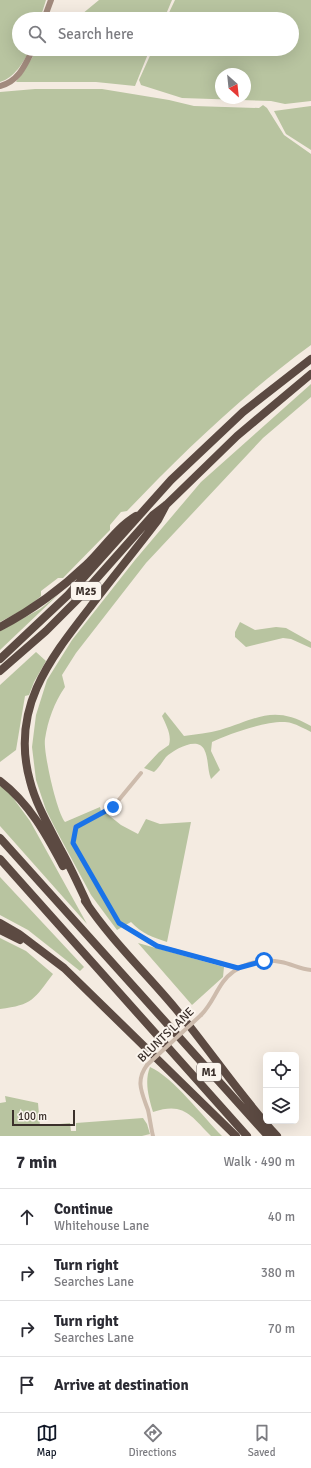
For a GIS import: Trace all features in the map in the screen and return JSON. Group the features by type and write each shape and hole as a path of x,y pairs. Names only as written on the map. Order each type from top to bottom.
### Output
{"highway":[{"name":"M25","path":"0,658 68,595 171,480 243,412 311,359"},
{"name":"M25","path":"0,671 46,631 82,595 153,515 166,505 236,436 311,374"},
{"path":"88,905 45,819 30,782 24,740 26,719 34,693 48,664 158,520 166,505"},
{"path":"0,627 24,614 55,593 87,565 127,521 141,513"},
{"path":"0,781 13,791 33,815 103,927 175,1008 255,1112 277,1136"},
{"name":"M1","path":"0,838 268,1136"},
{"name":"M1","path":"0,859 247,1136"},
{"path":"0,923 19,934 52,958 236,1136"},
{"path":"0,930 52,958"}],"street":[{"path":"47,12 51,0"},
{"path":"0,86 17,77 30,56"},
{"path":"141,773 113,807 76,827 73,843 119,923 157,946 238,968 264,961 282,962 302,970 311,970"},
{"name":"BLUNTS LANE","path":"152,1136 149,1115 141,1094 140,1082 142,1071 201,1015 224,981 238,968"}],"green space":[{"path":"0,0 46,0 42,12 12,12 12,56 26,56 22,64 10,77 0,82"},
{"path":"99,0 172,0 167,12 84,12"},
{"path":"175,0 311,0 311,101 285,104 271,101 251,100 251,68 215,68 215,99 182,98 141,85 139,80 150,56 299,56 299,12 169,12"},
{"path":"33,56 147,56 135,86 96,82 16,82"},
{"path":"35,89 102,89 169,100 194,106 259,108 263,105 267,108 284,135 311,154 311,345 238,403 170,467 127,511 121,512 110,525 110,530 63,578 58,578 41,591 41,596 28,607 0,622 0,92"},
{"path":"311,106 311,150 286,134 274,111"},
{"path":"311,384 311,397 263,438 146,563 76,653 62,675 65,687 50,718 45,739 45,746 48,769 58,807 65,822 100,807 102,815 106,813 121,825 138,834 146,819 160,824 191,822 167,942 152,937 131,922 117,930 91,895 46,810 36,780 32,747 36,715 47,680 72,640 135,560 201,482"},
{"path":"59,594 0,650 0,631 40,609"},
{"path":"240,622 255,630 276,627 286,628 311,642 311,648 291,639 283,638 246,647 235,637 235,632"},
{"path":"36,652 46,661 34,682 29,695 25,696 16,750 0,762 0,685"},
{"path":"165,712 184,736 216,731 255,718 275,715 298,719 311,726 311,732 291,723 273,723 240,731 212,742 211,751 220,770 211,779 207,756 204,749 201,745 196,744 191,744 174,751 166,757 154,772 144,768 159,752 169,745 169,734 162,716"},
{"path":"0,786 8,791 30,821 87,924 0,826"},
{"path":"0,877 84,967 80,971 28,930 0,915"},
{"path":"0,938 26,951 53,974 37,995 26,1003 0,1009"},
{"path":"138,943 224,967 223,977 192,1005"},
{"path":"150,1067 159,1072 178,1088 222,1136 211,1136 186,1112 164,1109 153,1112 147,1084"},
{"path":"5,1096 38,1103 40,1126 70,1123 71,1131 76,1131 76,1123 143,1118 147,1124 150,1134 142,1136 0,1136 0,1103 6,1102"}],"route":[{"path":"113,807 76,827 73,843 119,923 157,946 238,968 248,964 264,961"}]}
